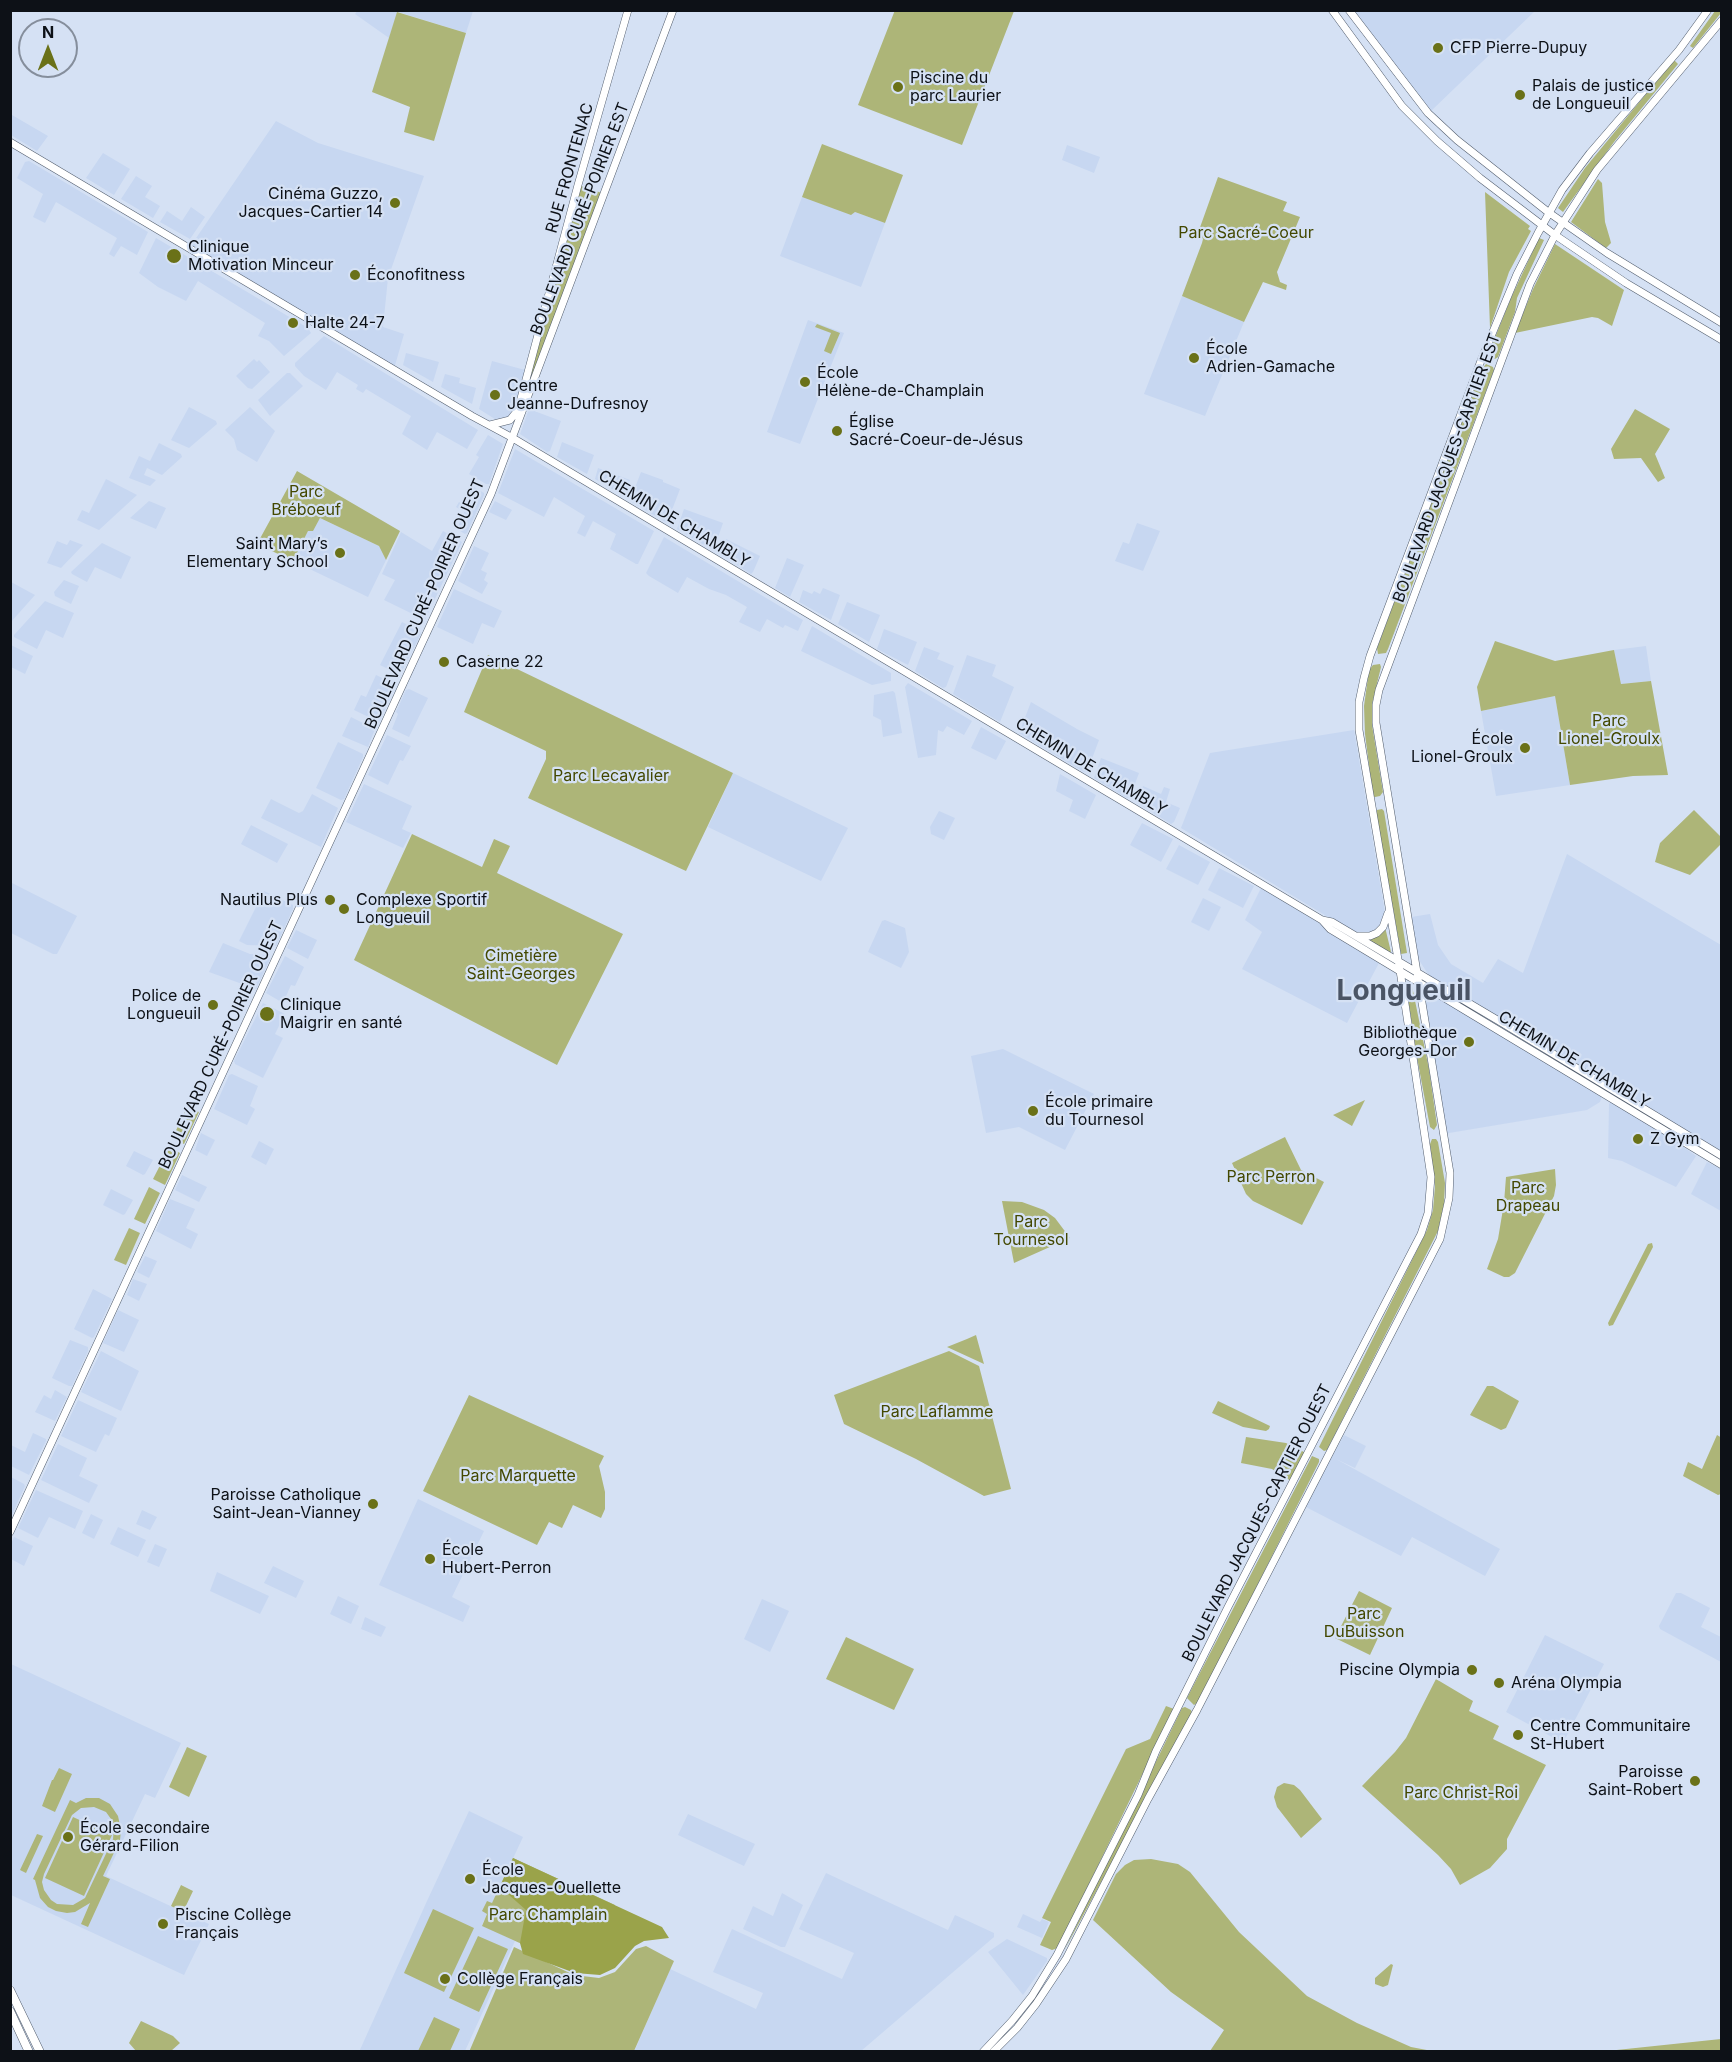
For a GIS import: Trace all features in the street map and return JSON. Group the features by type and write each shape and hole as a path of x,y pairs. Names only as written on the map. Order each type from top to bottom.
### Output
{"highway":[{"path":"10,1990 40,2051"},
{"path":"10,2011 29,2052"}],"main road":[{"name":"RUE FRONTENAC","path":"511,437 579,181 628,10"},
{"name":"BOULEVARD CURÉ-POIRIER EST","path":"511,437 673,10"},
{"path":"1332,10 1402,106 1480,178 1541,226 1626,283 1722,340"},
{"path":"1349,10 1428,113 1464,147 1548,212 1633,271 1722,323"},
{"name":"BOULEVARD JACQUES-CARTIER EST","path":"1400,971 1359,730 1359,702 1370,656 1482,358 1516,274 1548,212 1590,153 1679,50 1708,10"},
{"name":"BOULEVARD JACQUES-CARTIER EST","path":"1419,983 1376,723 1379,690 1499,364 1530,284 1555,235 1597,170 1722,20"},
{"name":"CHEMIN DE CHAMBLY","path":"10,142 1322,920 1330,929 1722,1165"},
{"path":"489,425 510,420 518,410"},
{"name":"BOULEVARD CURÉ-POIRIER OUEST","path":"10,1532 487,503 511,437"},
{"path":"1353,934 1363,937 1377,933 1383,927 1389,910"},
{"name":"CHEMIN DE CHAMBLY","path":"1322,920 1332,922 1353,934 1722,1156"},
{"name":"BOULEVARD JACQUES-CARTIER OUEST","path":"983,2052 1032,1996 1057,1955 1138,1795 1156,1750 1228,1607 1421,1234 1428,1213 1431,1177 1400,971"},
{"name":"BOULEVARD JACQUES-CARTIER OUEST","path":"993,2052 1017,2028 1036,2004 1066,1959 1440,1239 1449,1197 1450,1173 1419,983"},
{"path":"1421,996 1425,990 1429,989"}],"shaded area":[{"path":"358,10 473,11 466,33 398,12 389,38 355,14"},
{"name":"CFP Pierre-Dupuy","path":"1351,11 1535,11 1431,111"},
{"path":"12,115 48,136 37,151 11,135"},
{"path":"276,121 318,143 424,176 388,278 383,327 404,334 394,369 190,247"},
{"path":"1067,145 1100,157 1094,173 1062,160"},
{"path":"103,153 130,169 114,195 86,178"},
{"path":"29,161 148,232 137,255 121,246 114,257 109,254 117,238 56,202 45,223 33,217 43,194 17,178 25,162"},
{"path":"136,176 152,186 145,197 160,206 153,218 121,199"},
{"path":"802,197 885,223 861,287 780,256"},
{"path":"191,207 205,217 190,239 160,222 167,211 182,221"},
{"path":"156,238 308,328 311,333 284,356 269,341 258,336 265,323 198,281 186,301 158,287 139,273"},
{"name":"École Adrien-Gamache","path":"1182,296 1244,322 1205,416 1144,394"},
{"name":"École Hélène-de-Champlain","path":"808,320 844,333 800,444 767,432"},
{"path":"324,336 478,430 467,449 437,432 427,450 402,434 411,416 366,389 363,393 356,389 358,385 337,372 326,390 304,376 295,363"},
{"path":"406,353 439,362 433,382 403,365"},
{"path":"254,359 257,362 259,360 270,372 252,389 236,376"},
{"path":"492,361 525,370 513,413 498,421 479,409"},
{"path":"287,373 290,373 303,386 270,416 258,400"},
{"path":"445,374 460,378 459,383 476,388 472,404 441,387"},
{"path":"189,407 216,421 217,424 189,448 171,440"},
{"path":"250,407 275,431 257,462 237,450 234,439 225,430"},
{"path":"529,409 561,421 550,451 547,452 520,434"},
{"path":"488,435 503,444 489,484 486,484 469,474 479,457 476,455"},
{"path":"562,442 594,455 587,474 557,457"},
{"path":"159,443 181,454 182,457 162,475 147,468 144,475 156,480 150,486 129,478 139,456 150,461"},
{"path":"515,449 654,531 638,564 610,549 616,534 593,521 585,537 577,533 585,516 554,497 544,517 498,493"},
{"path":"598,468 630,480 624,496 595,479"},
{"path":"641,472 680,489 667,523 630,501"},
{"path":"106,479 137,495 99,530 77,520 82,510 89,513"},
{"path":"474,487 484,495 465,534 457,529 464,512 456,507 459,502 463,504"},
{"path":"149,501 166,508 156,529 130,518"},
{"path":"495,501 512,510 506,520 489,512"},
{"path":"684,509 723,523 714,549 677,529"},
{"name":"Saint Mary’s Elementary School","path":"320,518 379,546 386,560 368,597 293,561 308,531"},
{"path":"1137,523 1160,531 1143,571 1115,561 1123,542 1129,544"},
{"path":"443,531 462,542 425,620 384,600 395,580 382,574 401,532 432,551"},
{"path":"664,537 803,620 798,631 785,625 783,628 767,619 760,632 739,622 747,607 726,595 687,577 678,593 649,576 646,573"},
{"path":"726,539 760,556 751,574 721,555"},
{"path":"70,540 83,545 61,568 47,563 57,541 67,545"},
{"path":"102,543 131,557 121,579 95,567 87,582 72,574 71,572"},
{"path":"474,546 489,553 481,570 487,573 484,580 488,583 482,594 458,581"},
{"path":"787,558 804,565 790,597 775,588"},
{"path":"64,580 79,586 71,604 55,596 54,592"},
{"path":"11,582 35,595 10,622"},
{"path":"823,588 840,595 831,620 799,602 803,590 812,594 814,591 820,594"},
{"path":"454,589 502,611 494,628 482,623 473,644 437,627"},
{"path":"45,601 74,613 63,638 46,630 37,649 14,635"},
{"path":"847,602 880,615 869,642 838,624"},
{"path":"402,622 420,631 421,634 400,675 380,665"},
{"path":"812,626 891,673 891,681 872,685 801,651"},
{"path":"884,629 917,642 908,665 877,649"},
{"path":"11,645 33,656 25,674 11,667"},
{"path":"1646,646 1651,681 1621,684 1614,650"},
{"path":"924,647 940,653 937,659 954,666 946,687 943,688 915,671"},
{"path":"967,655 996,665 992,676 1014,687 1000,722 953,694"},
{"path":"376,675 395,684 396,687 379,722 354,710 361,695 366,697"},
{"path":"908,683 972,721 964,735 947,726 943,732 938,730 936,755 918,758 905,687"},
{"path":"409,689 428,698 409,737 392,729 398,714 396,712 406,690"},
{"path":"893,691 902,733 883,737 881,720 873,716 874,695"},
{"name":"École Lionel-Groulx","path":"1555,696 1570,785 1496,796 1481,711"},
{"path":"1031,702 1099,740 1087,772 1019,733"},
{"path":"351,717 375,729 368,747 342,736"},
{"path":"981,727 1006,741 996,760 971,748"},
{"path":"1354,730 1384,907 1384,918 1381,925 1370,934 1356,934 1181,828 1210,753"},
{"path":"387,735 411,746 403,761 400,760 388,785 368,775"},
{"path":"338,742 363,754 344,799 341,800 316,788"},
{"path":"1101,758 1139,773 1130,797 1127,798 1094,778"},
{"path":"733,773 848,828 821,881 708,827"},
{"path":"1060,774 1096,795 1085,819 1069,811 1073,800 1056,791"},
{"path":"364,784 412,806 402,829 411,833 403,848 346,822"},
{"path":"1143,786 1161,794 1164,787 1170,789 1166,802 1180,808 1174,822 1171,824 1137,803"},
{"path":"312,794 338,808 321,847 261,818 271,799 299,813 303,811"},
{"path":"939,811 955,818 944,840 931,834 930,827"},
{"path":"1142,823 1173,839 1161,862 1130,845"},
{"path":"251,825 288,844 277,863 241,844"},
{"path":"1179,845 1210,862 1198,885 1166,869"},
{"path":"1567,854 1721,945 1721,1156 1430,977 1417,957 1411,917 1430,914 1438,945 1451,964 1483,983 1498,959 1523,973"},
{"path":"1219,868 1254,886 1243,908 1208,890"},
{"path":"12,883 77,916 57,954 11,933"},
{"path":"1261,888 1321,924 1327,932 1379,963 1347,1023 1242,969 1262,932 1245,920"},
{"path":"264,891 293,905 293,909 276,946 247,945 239,941"},
{"path":"1203,898 1221,907 1209,931 1191,922"},
{"path":"885,920 905,928 909,952 901,968 868,952 882,921"},
{"path":"296,930 317,940 308,959 287,948"},
{"path":"223,943 250,954 269,955 270,959 256,989 209,972"},
{"path":"285,956 304,967 295,986 291,985 283,1003 266,993"},
{"path":"1429,989 1603,1093 1600,1102 1587,1110 1443,1134 1421,996"},
{"path":"263,1003 285,1014 275,1034 283,1038 263,1078 235,1064 234,1061"},
{"name":"École primaire du Tournesol","path":"1003,1049 1094,1094 1065,1150 1019,1127 986,1133 971,1056"},
{"path":"232,1074 258,1086 250,1106 255,1109 247,1125 214,1109 229,1075"},
{"path":"1614,1097 1696,1156 1676,1187 1622,1161 1608,1158 1609,1104"},
{"path":"201,1133 215,1140 207,1156 195,1150"},
{"path":"259,1141 274,1149 266,1165 251,1157"},
{"path":"134,1151 153,1160 143,1175 126,1166"},
{"path":"1707,1162 1721,1169 1721,1211 1691,1194"},
{"path":"182,1175 207,1187 199,1202 175,1190"},
{"path":"111,1189 133,1200 125,1214 103,1205"},
{"path":"170,1199 195,1209 186,1228 198,1234 191,1249 156,1231"},
{"path":"145,1256 157,1261 149,1278 137,1272"},
{"path":"133,1279 147,1284 139,1301 127,1295"},
{"path":"93,1289 112,1299 92,1338 74,1329"},
{"path":"118,1310 139,1320 124,1352 103,1343"},
{"path":"70,1340 88,1347 72,1386 52,1378"},
{"path":"101,1351 139,1371 121,1411 81,1392"},
{"path":"55,1390 67,1397 55,1421 35,1412 44,1395 51,1399"},
{"path":"78,1400 117,1418 109,1436 105,1434 96,1452 61,1436"},
{"path":"33,1433 46,1441 29,1475 11,1466 11,1445 25,1452"},
{"path":"1344,1435 1366,1446 1355,1468 1336,1459 1500,1549 1485,1576 1412,1537 1401,1556 1300,1504 1326,1454 1332,1457"},
{"path":"58,1444 87,1458 79,1476 98,1485 89,1503 41,1480"},
{"path":"11,1477 25,1486 11,1517"},
{"path":"36,1490 83,1511 75,1529 49,1517 38,1538 18,1528"},
{"name":"École Hubert-Perron","path":"418,1499 484,1531 452,1597 470,1606 463,1622 379,1585"},
{"path":"142,1510 157,1517 150,1530 136,1524"},
{"path":"91,1514 103,1520 94,1539 82,1533"},
{"path":"118,1527 146,1540 138,1557 110,1544"},
{"path":"14,1537 33,1546 24,1566 11,1559 11,1544"},
{"path":"155,1544 167,1549 159,1567 147,1562"},
{"path":"273,1566 304,1581 296,1598 264,1583"},
{"path":"217,1572 269,1596 260,1614 210,1591"},
{"path":"1676,1593 1681,1593 1710,1608 1701,1627 1721,1637 1721,1662 1660,1629 1659,1626"},
{"path":"338,1596 359,1606 351,1624 330,1614"},
{"path":"762,1599 789,1611 770,1652 744,1639"},
{"path":"365,1617 386,1627 381,1637 361,1629"},
{"path":"1545,1635 1604,1664 1563,1743 1506,1712"},
{"name":"École secondaire Gérard-Filion","path":"11,1664 181,1743 155,1798 145,1794 106,1876 209,1924 184,1975 11,1895"},
{"name":"Collège Français","path":"469,1811 523,1837 482,1925 515,1941 465,2051 359,2052 427,1901"},
{"path":"688,1814 755,1844 744,1866 678,1835"},
{"path":"826,1873 948,1930 955,1915 994,1933 994,1937 861,2051 634,2052 670,1969 756,2009 763,1993 713,1972 732,1929 842,1979 854,1953 799,1929"},
{"path":"782,1893 803,1905 785,1947 743,1929 753,1906 773,1916"},
{"path":"1023,1914 1040,1922 1042,1919 1049,1922 1042,1938 1017,1927"},
{"path":"1007,1939 1047,1958 1023,1995 988,1952"}],"green space":[{"path":"895,10 1014,11 962,145 858,105"},
{"path":"1715,11 1721,11 1721,13 1693,48 1690,46"},
{"path":"397,12 466,33 434,141 404,132 410,107 372,92"},
{"path":"1674,60 1678,64 1614,142 1563,212 1558,208 1585,168"},
{"path":"822,144 903,175 885,223 855,212 851,215 802,197"},
{"name":"Parc Sacré-Coeur","path":"1218,177 1287,202 1283,211 1300,217 1277,272 1280,282 1287,285 1286,290 1263,282 1244,322 1182,296 1202,243 1203,239 1198,233"},
{"path":"1598,179 1602,183 1605,222 1611,243 1606,248 1571,222"},
{"path":"578,185 605,194 511,437"},
{"path":"1485,192 1530,226 1528,229 1531,231 1509,272 1490,328"},
{"path":"1539,238 1544,240 1517,298 1515,312 1498,357 1495,359 1489,357 1511,298"},
{"path":"1555,244 1624,290 1612,326 1592,317 1515,333"},
{"path":"817,324 840,333 831,354 824,351 831,333 815,327"},
{"path":"1486,364 1494,370 1388,649 1386,653 1378,654 1377,648 1482,369"},
{"path":"1635,409 1670,429 1655,454 1665,478 1658,482 1641,458 1614,459 1611,449"},
{"name":"Parc Bréboeuf","path":"297,471 400,531 386,560 379,546 320,518 313,531 308,531 293,561 257,544"},
{"name":"Parc Lionel-Groulx","path":"1495,641 1555,661 1614,650 1621,684 1651,681 1668,775 1633,776 1570,785 1555,696 1481,711 1477,687"},
{"name":"Parc Lecavalier","path":"488,655 733,773 686,871 528,798 546,759 546,751 464,712"},
{"path":"1380,664 1372,704 1372,725 1383,792 1380,796 1375,797 1373,796 1365,734 1364,706 1369,670 1373,665"},
{"path":"1382,809 1407,953 1401,954 1376,812"},
{"path":"1694,810 1721,837 1721,844 1690,875 1655,862 1660,843"},
{"name":"Cimetière Saint-Georges","path":"412,834 482,867 494,839 510,846 497,873 623,934 557,1065 354,960"},
{"path":"1385,927 1391,952 1389,953 1365,939"},
{"path":"1406,985 1412,986 1429,1069 1437,1125 1434,1130 1430,1127 1416,1052"},
{"path":"1365,1100 1352,1126 1333,1115"},
{"path":"187,1107 199,1112 184,1144 172,1139"},
{"name":"Parc Perron","path":"1285,1137 1301,1170 1324,1182 1302,1225 1253,1201 1246,1194 1232,1163"},
{"path":"1432,1139 1438,1142 1445,1183 1444,1204 1438,1231 1327,1450 1324,1451 1319,1447 1427,1230 1433,1210 1435,1186 1430,1144"},
{"path":"169,1148 180,1153 165,1185 153,1179"},
{"name":"Parc Drapeau","path":"1555,1169 1554,1196 1515,1273 1504,1277 1487,1269 1498,1239 1506,1177"},
{"path":"149,1187 160,1193 145,1224 134,1219"},
{"name":"Parc Tournesol","path":"1002,1201 1022,1202 1044,1210 1055,1218 1070,1238 1014,1263"},
{"path":"129,1228 140,1233 126,1265 114,1260"},
{"path":"1652,1243 1653,1247 1613,1325 1609,1326 1608,1323 1648,1244"},
{"path":"976,1335 984,1364 947,1347 967,1339"},
{"name":"Parc Laflamme","path":"949,1351 979,1366 1011,1489 984,1496 916,1459 844,1424 834,1395"},
{"path":"1487,1386 1493,1386 1519,1401 1506,1428 1501,1430 1470,1415"},
{"name":"Parc Marquette","path":"469,1395 604,1456 599,1466 605,1492 605,1509 601,1518 573,1505 562,1528 549,1522 537,1545 423,1491"},
{"path":"1218,1401 1270,1426 1269,1429 1266,1431 1243,1427 1212,1413"},
{"path":"1717,1435 1722,1438 1721,1494 1718,1495 1683,1476 1688,1462 1702,1469"},
{"path":"1246,1437 1286,1443 1306,1453 1291,1481 1272,1469 1241,1463"},
{"path":"1312,1456 1319,1459 1319,1462 1239,1622 1194,1705 1187,1698"},
{"name":"Parc DuBuisson","path":"1359,1591 1392,1608 1370,1655 1335,1638"},
{"path":"846,1637 914,1669 894,1710 826,1679"},
{"name":"Parc Christ-Roi","path":"1436,1679 1473,1701 1469,1711 1499,1726 1493,1739 1546,1765 1507,1839 1507,1849 1490,1868 1460,1885 1451,1869 1438,1855 1362,1786 1406,1738"},
{"path":"1166,1706 1174,1709 1058,1948 1052,1950 1040,1945 1051,1922 1042,1918 1126,1749 1150,1739"},
{"path":"1185,1707 1192,1713 1064,1951 1182,1708"},
{"path":"187,1747 207,1756 189,1797 169,1787"},
{"path":"59,1768 72,1774 55,1812 42,1806"},
{"path":"1284,1783 1294,1785 1300,1790 1322,1819 1301,1838 1277,1807 1274,1797 1277,1787"},
{"path":"86,1798 99,1798 110,1804 118,1816 121,1830 120,1840 103,1876 110,1879 88,1927 81,1924 90,1903 75,1912 56,1911 48,1907 40,1898 33,1879 70,1800 76,1803","holes":["94,1807 106,1812 114,1827 113,1839 85,1898 73,1905 57,1904 44,1890 42,1882 72,1815 81,1808"]},
{"path":"73,1817 112,1835 84,1896 45,1878"},
{"path":"37,1834 43,1836 26,1873 20,1870"},
{"name":"Parc Champlain","path":"513,1858 615,1905 586,1973 482,1926 487,1914 482,1911 487,1901 492,1903"},
{"name":"Parc Champlain","path":"513,1858 662,1927 669,1938 644,1941 635,1946 615,1968 600,1975 575,1973 523,1954 520,1943 526,1910 508,1894 502,1882"},
{"path":"1151,1859 1178,1864 1190,1872 1239,1932 1307,1996 1357,2023 1411,2047 1432,2051 1210,2051 1224,2030 1171,1992 1093,1920 1116,1874 1134,1860"},
{"path":"181,1885 193,1891 183,1912 171,1906"},
{"path":"433,1909 474,1928 444,1992 404,1973"},
{"path":"478,1936 508,1949 479,2012 449,1998"},
{"path":"646,1946 674,1961 634,2051 469,2052 514,1947 574,1975 599,1978 615,1972 636,1949"},
{"path":"1391,1964 1393,1965 1388,1985 1383,1987 1375,1984 1375,1978"},
{"path":"434,2017 460,2029 450,2051 418,2051"},
{"path":"141,2021 173,2036 180,2043 171,2051 136,2051 129,2043"},
{"path":"1721,2039 1721,2051 1607,2051"}],"place":[{"name":"CFP Pierre-Dupuy","path":"1438,48"},
{"name":"Piscine du parc Laurier","path":"898,87"},
{"name":"Palais de justice de Longueuil","path":"1520,95"},
{"name":"Cinéma Guzzo, Jacques-Cartier 14","path":"395,203"},
{"name":"Clinique Motivation Minceur","path":"174,256"},
{"name":"Éconofitness","path":"355,275"},
{"name":"Halte 24-7","path":"293,323"},
{"name":"École Adrien-Gamache","path":"1194,358"},
{"name":"École Hélène-de-Champlain","path":"805,382"},
{"name":"Centre Jeanne-Dufresnoy","path":"495,395"},
{"name":"Église Sacré-Coeur-de-Jésus","path":"837,431"},
{"name":"Saint Mary’s Elementary School","path":"340,553"},
{"name":"Caserne 22","path":"444,662"},
{"name":"École Lionel-Groulx","path":"1525,748"},
{"name":"Nautilus Plus","path":"330,900"},
{"name":"Complexe Sportif Longueuil","path":"344,909"},
{"name":"Police de Longueuil","path":"213,1005"},
{"name":"Clinique Maigrir en santé","path":"267,1014"},
{"name":"Bibliothèque Georges-Dor","path":"1469,1042"},
{"name":"École primaire du Tournesol","path":"1033,1111"},
{"name":"Z Gym","path":"1638,1139"},
{"name":"Paroisse Catholique Saint-Jean-Vianney","path":"373,1504"},
{"name":"École Hubert-Perron","path":"430,1559"},
{"name":"Piscine Olympia","path":"1472,1670"},
{"name":"Aréna Olympia","path":"1499,1683"},
{"name":"Centre Communitaire St-Hubert","path":"1518,1735"},
{"name":"Paroisse Saint-Robert","path":"1695,1781"},
{"name":"École secondaire Gérard-Filion","path":"68,1837"},
{"name":"École Jacques-Ouellette","path":"470,1879"},
{"name":"Piscine Collège Français","path":"163,1924"},
{"name":"Collège Français","path":"445,1979"}],"district":[{"name":"Longueuil","path":"1404,992"}]}
